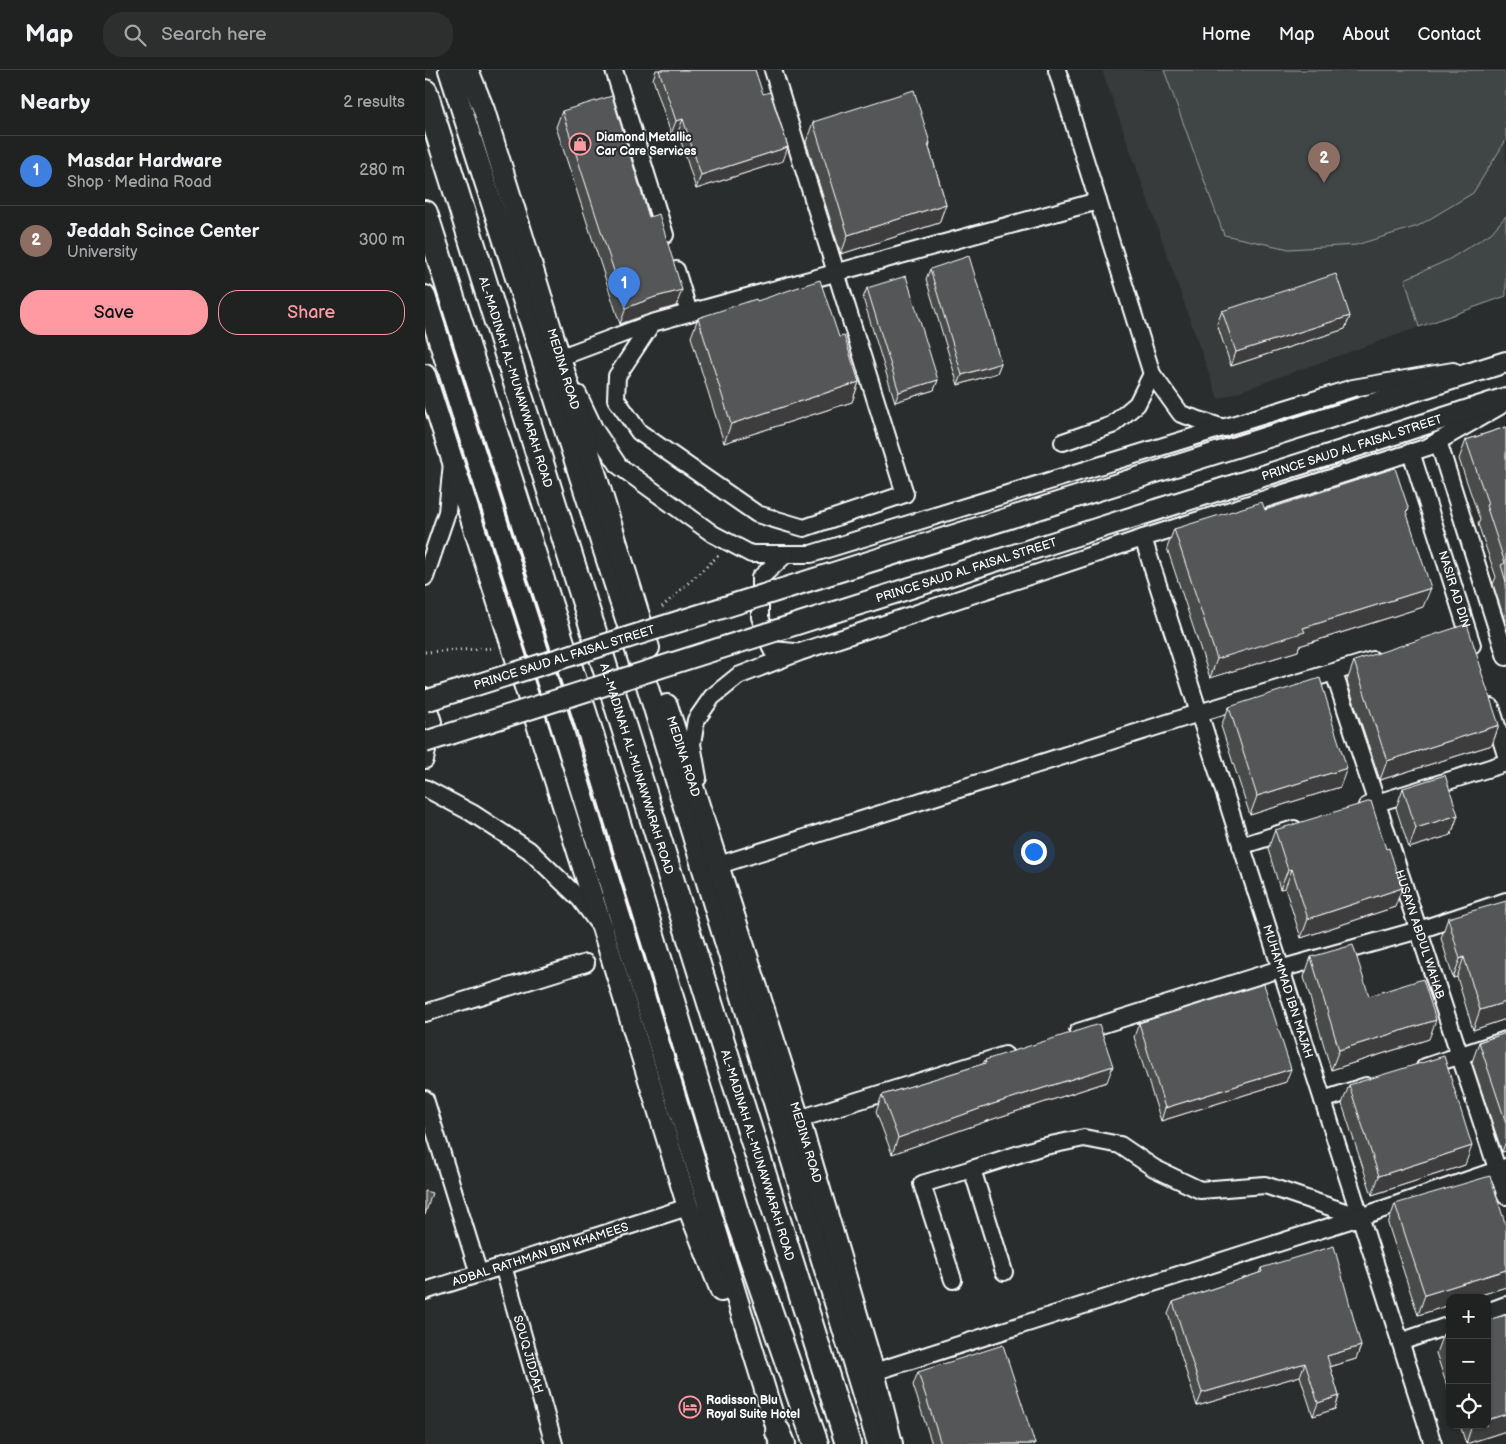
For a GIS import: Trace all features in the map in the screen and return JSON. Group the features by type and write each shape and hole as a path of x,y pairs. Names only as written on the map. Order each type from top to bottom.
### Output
{"highway":[{"name":"AL-MADINAH AL-MUNAWWARAH ROAD","path":"425,92 848,1444"},
{"path":"425,213 591,734 739,1222 816,1444"}],"main road":[{"name":"MEDINA ROAD","path":"449,70 643,672 878,1444"},
{"name":"MEDINA ROAD","path":"468,70 484,110 664,695 799,1119 875,1372 892,1444"},
{"path":"425,296 554,702 781,1440"},
{"name":"PRINCE SAUD AL FAISAL STREET","path":"425,701 541,663 1505,362"},
{"path":"425,375 603,930 688,1207 781,1440"},
{"name":"PRINCE SAUD AL FAISAL STREET","path":"425,742 1506,398"}],"street":[{"path":"652,323 617,376 616,399 639,432 757,514 804,528 905,494 773,70"},
{"path":"1057,70 1152,374 1181,414 1224,428"},
{"path":"620,71 689,313"},
{"path":"1098,201 652,323 561,357 595,430 619,466 713,534 751,554 811,554 1353,388 1505,362"},
{"path":"1063,442 1112,425 1137,404 1152,374"},
{"path":"1391,654 719,865 691,744 696,720 712,697 737,676 800,652 1143,538 1428,447 1506,403"},
{"path":"1438,441 1506,657"},
{"name":"NASIR AD DIN","path":"1411,452 1475,657"},
{"path":"425,577 447,512 452,460"},
{"name":"MUHAMMAD IBN MAJAH","path":"1143,538 1433,1444"},
{"path":"786,554 760,578 760,618 772,650 800,652"},
{"path":"1448,636 1467,630"},
{"name":"HUSAYN ABDUL WAHAB","path":"1334,673 1460,1055 1502,1168 1506,1196"},
{"path":"1487,692 1506,755"},
{"path":"425,696 433,722 425,760"},
{"path":"1350,812 1506,763"},
{"path":"425,788 472,813 529,850 580,899 603,930"},
{"path":"1241,846 1305,826"},
{"path":"1063,1036 1281,969 1419,930 1506,901"},
{"path":"425,1013 585,963"},
{"path":"1414,1070 1506,1040"},
{"path":"799,1119 1016,1051"},
{"path":"1323,1100 1378,1082"},
{"path":"425,1099 479,1274"},
{"path":"953,1280 922,1184 1041,1147 1083,1138 1120,1145 1154,1168 1200,1190 1265,1185 1360,1217"},
{"path":"875,1372 1360,1217 1502,1168"},
{"path":"972,1169 1004,1272"},
{"name":"ADBAL RATHMAN BIN KHAMEES","path":"425,1291 688,1207"},
{"name":"SOUQ JIDDAH","path":"503,1266 554,1444"},
{"path":"1491,1311 1506,1305"},
{"path":"1400,1342 1446,1326"}],"path":[{"path":"659,609 731,544"},
{"path":"425,652 504,647"}],"shaded area":[{"path":"1102,70 1506,70 1506,296 1218,399"},
{"path":"1164,70 1506,70 1506,140 1473,193 1418,226 1356,245 1289,249 1224,235"},
{"path":"1506,216 1506,296 1419,327 1405,279 1448,260 1491,233"}],"building":[{"path":"659,70 755,70 763,94 770,92 788,147 701,175 683,119 676,121"},
{"path":"914,90 946,204 848,235 813,122"},
{"path":"612,96 649,217 659,214 682,290 655,297 626,308 562,111"},
{"path":"969,256 1001,363 962,375 930,269"},
{"path":"1336,274 1350,316 1236,352 1222,311"},
{"path":"906,276 938,380 899,392 867,288"},
{"path":"820,280 839,337 844,336 859,382 731,424 698,318"},
{"path":"1506,427 1506,582 1501,565 1505,563 1486,505 1488,504 1466,440"},
{"path":"1395,468 1409,510 1406,511 1431,588 1303,628 1305,632 1217,659 1174,529 1262,502 1265,510"},
{"path":"1467,624 1499,725 1387,761 1354,661"},
{"path":"1320,678 1347,768 1257,796 1229,707"},
{"path":"1445,775 1458,815 1416,828 1403,788"},
{"path":"1371,801 1386,849 1389,848 1402,888 1308,919 1292,869 1288,870 1275,830"},
{"path":"1506,901 1506,1002 1480,1010 1464,957 1460,959 1448,918"},
{"path":"1353,945 1369,996 1423,979 1436,1020 1339,1050 1311,957"},
{"path":"1264,984 1291,1069 1165,1108 1139,1023"},
{"path":"1099,1024 1113,1066 993,1104 898,1138 882,1095 986,1063 985,1060"},
{"path":"1506,1033 1506,1123 1479,1042"},
{"path":"1444,1056 1472,1146 1379,1176 1349,1085"},
{"path":"1490,1176 1506,1226 1506,1270 1425,1295 1395,1204"},
{"path":"425,1191 432,1193 425,1215"},
{"path":"1334,1246 1361,1346 1327,1356 1339,1396 1318,1403 1305,1363 1202,1393 1173,1302 1262,1272 1261,1268"},
{"path":"1506,1315 1506,1414 1491,1419 1491,1339 1491,1319"},
{"path":"1003,1345 1035,1444 941,1444 918,1372"}],"place":[{"name":"Diamond Metallic Car Care Services","path":"580,144"},
{"name":"Jeddah Scince Center","path":"1324,183"},
{"name":"Masdar Hardware","path":"624,308"},
{"name":"Radisson Blu Royal Suite Hotel","path":"690,1407"}]}
